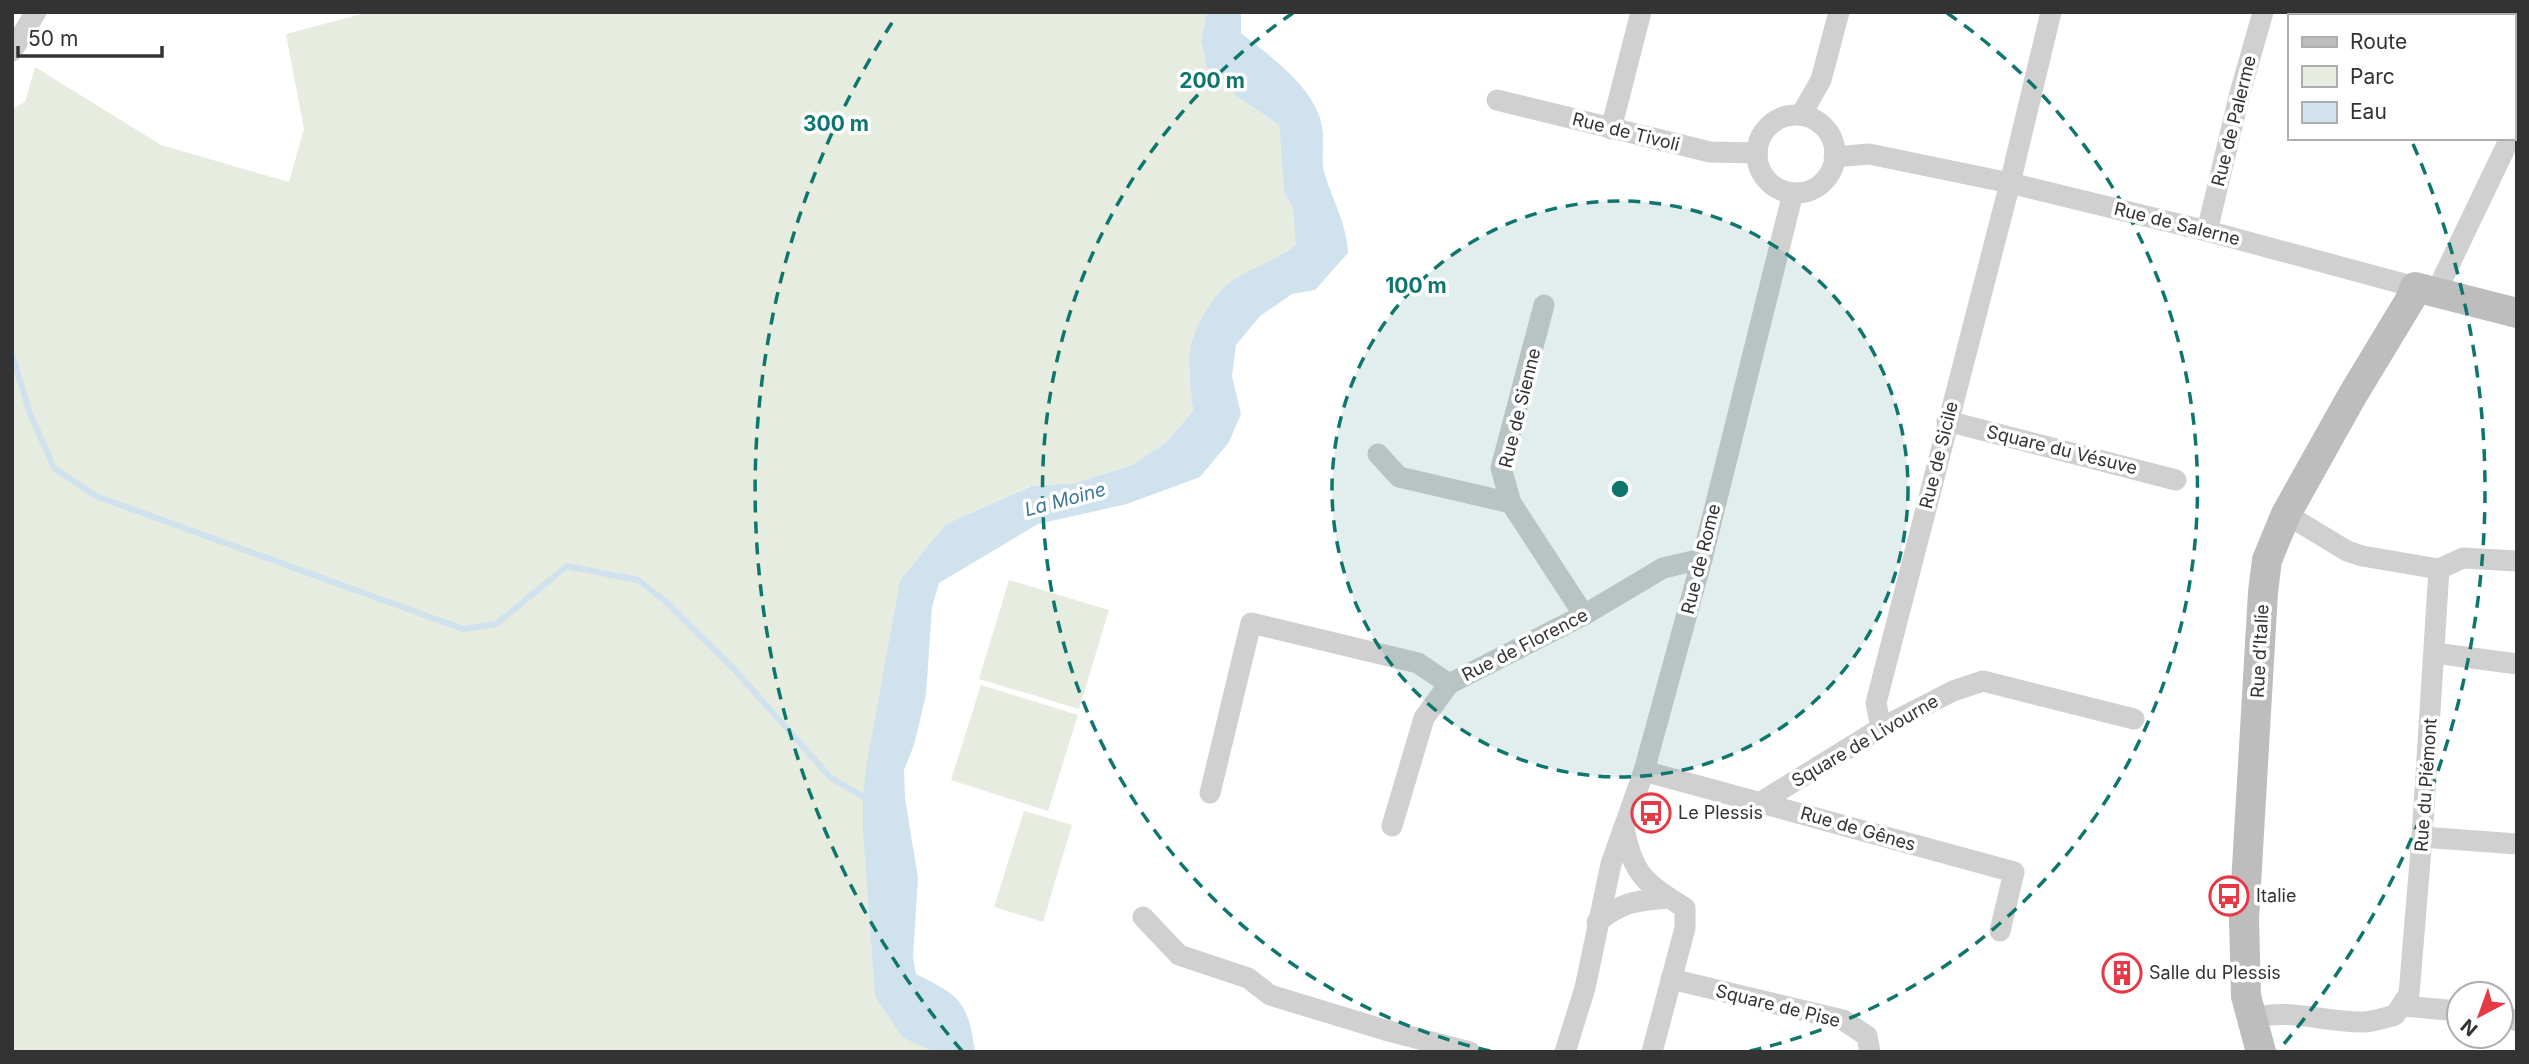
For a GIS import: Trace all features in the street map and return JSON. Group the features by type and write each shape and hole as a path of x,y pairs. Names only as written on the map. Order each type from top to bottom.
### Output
{"street":[{"path":"12,51 36,12"},
{"path":"1611,129 1641,12"},
{"path":"1801,116 1821,80 1839,12"},
{"path":"2010,183 2051,12"},
{"name":"Rue de Palerme","path":"2207,231 2263,12"},
{"name":"Rue de Tivoli","path":"1497,100 1710,152 1757,153"},
{"path":"1801,116 1812,119 1829,134 1835,156 1826,179 1816,187 1793,192 1771,184 1763,175 1757,153 1759,140 1776,120 1801,116"},
{"path":"2425,290 2446,272 2509,140"},
{"name":"Rue de Salerne","path":"1835,156 1869,154 2010,183 2207,231 2517,313"},
{"name":"Rue de Sicile","path":"1881,728 1876,703 2010,183"},
{"name":"Rue de Rome","path":"1565,1052 1585,988 1611,864 1643,771 1702,559 1793,192"},
{"name":"Rue d’Italie","path":"2261,1052 2246,996 2244,919 2267,560 2286,514 2359,385 2410,300 2425,290"},
{"name":"Rue de Sienne","path":"1544,305 1502,468 1511,503 1584,615"},
{"name":"Square du Vésuve","path":"1947,421 2176,480"},
{"path":"1378,454 1399,477 1511,503"},
{"path":"2286,514 2347,551 2362,556 2439,569 2463,558 2517,561"},
{"name":"Rue de Florence","path":"1392,826 1424,718 1449,684 1584,615 1663,568 1702,559"},
{"name":"Rue du Piémont","path":"2403,1006 2409,994 2422,837 2439,569"},
{"path":"1210,793 1251,624 1418,663 1449,684"},
{"path":"2435,653 2517,664"},
{"name":"Square de Livourne","path":"1761,802 1881,728 1953,691 1983,681 2134,719"},
{"name":"Rue de Gênes","path":"1643,771 2014,872 2000,931"},
{"path":"1624,828 1632,861 1641,876 1685,908 1685,928 1652,1052"},
{"path":"2422,837 2517,844"},
{"path":"1597,922 1616,907 1634,901 1668,898"},
{"path":"1143,917 1179,955 1248,978 1270,995 1392,1042 1470,1052"},
{"name":"Square de Pise","path":"1671,979 1843,1020 1867,1037 1870,1052"},
{"path":"2251,1018 2266,1014 2295,1013 2337,1021 2366,1022 2395,1015 2403,1006 2445,1010"}],"green space":[{"path":"369,12 1207,12 1201,41 1207,67 1225,82 1236,96 1279,125 1284,192 1293,208 1297,245 1280,257 1237,277 1189,371 1193,411 1166,442 1132,465 1075,483 1030,486 946,524 900,580 863,793 875,997 903,1038 933,1050 12,1052 12,109 25,102 35,67 161,145 289,182 304,129 286,34"},
{"path":"1009,580 1109,610 1079,709 979,679"},
{"path":"981,685 1078,715 1048,811 951,780"},
{"path":"1024,811 1072,825 1043,922 994,907"}],"water":[{"name":"La Moine","path":"1207,12 1241,12 1241,33 1290,74 1318,112 1322,126 1324,169 1342,223 1348,253 1315,290 1292,294 1260,316 1236,345 1232,376 1241,414 1229,442 1200,477 1127,504 1038,524 939,583 932,607 926,695 914,745 904,770 905,798 918,878 913,957 916,974 943,988 965,1011 975,1052 927,1052 931,1050 903,1038 875,997 863,831 866,769 900,580 946,524 1031,486 1075,483 1132,465 1166,442 1193,411 1189,370 1191,346 1209,306 1223,289 1239,276 1296,245 1293,208 1284,192 1279,125 1236,96 1225,82 1207,67 1201,41"}],"waterway":[{"path":"12,354 29,411 54,468 96,496 463,629 496,624 567,566 638,580 665,601 735,670 830,777 870,801"}],"place":[{"name":"Le Plessis","path":"1651,813"},
{"name":"Italie","path":"2229,896"},
{"name":"Salle du Plessis","path":"2122,973"}]}
